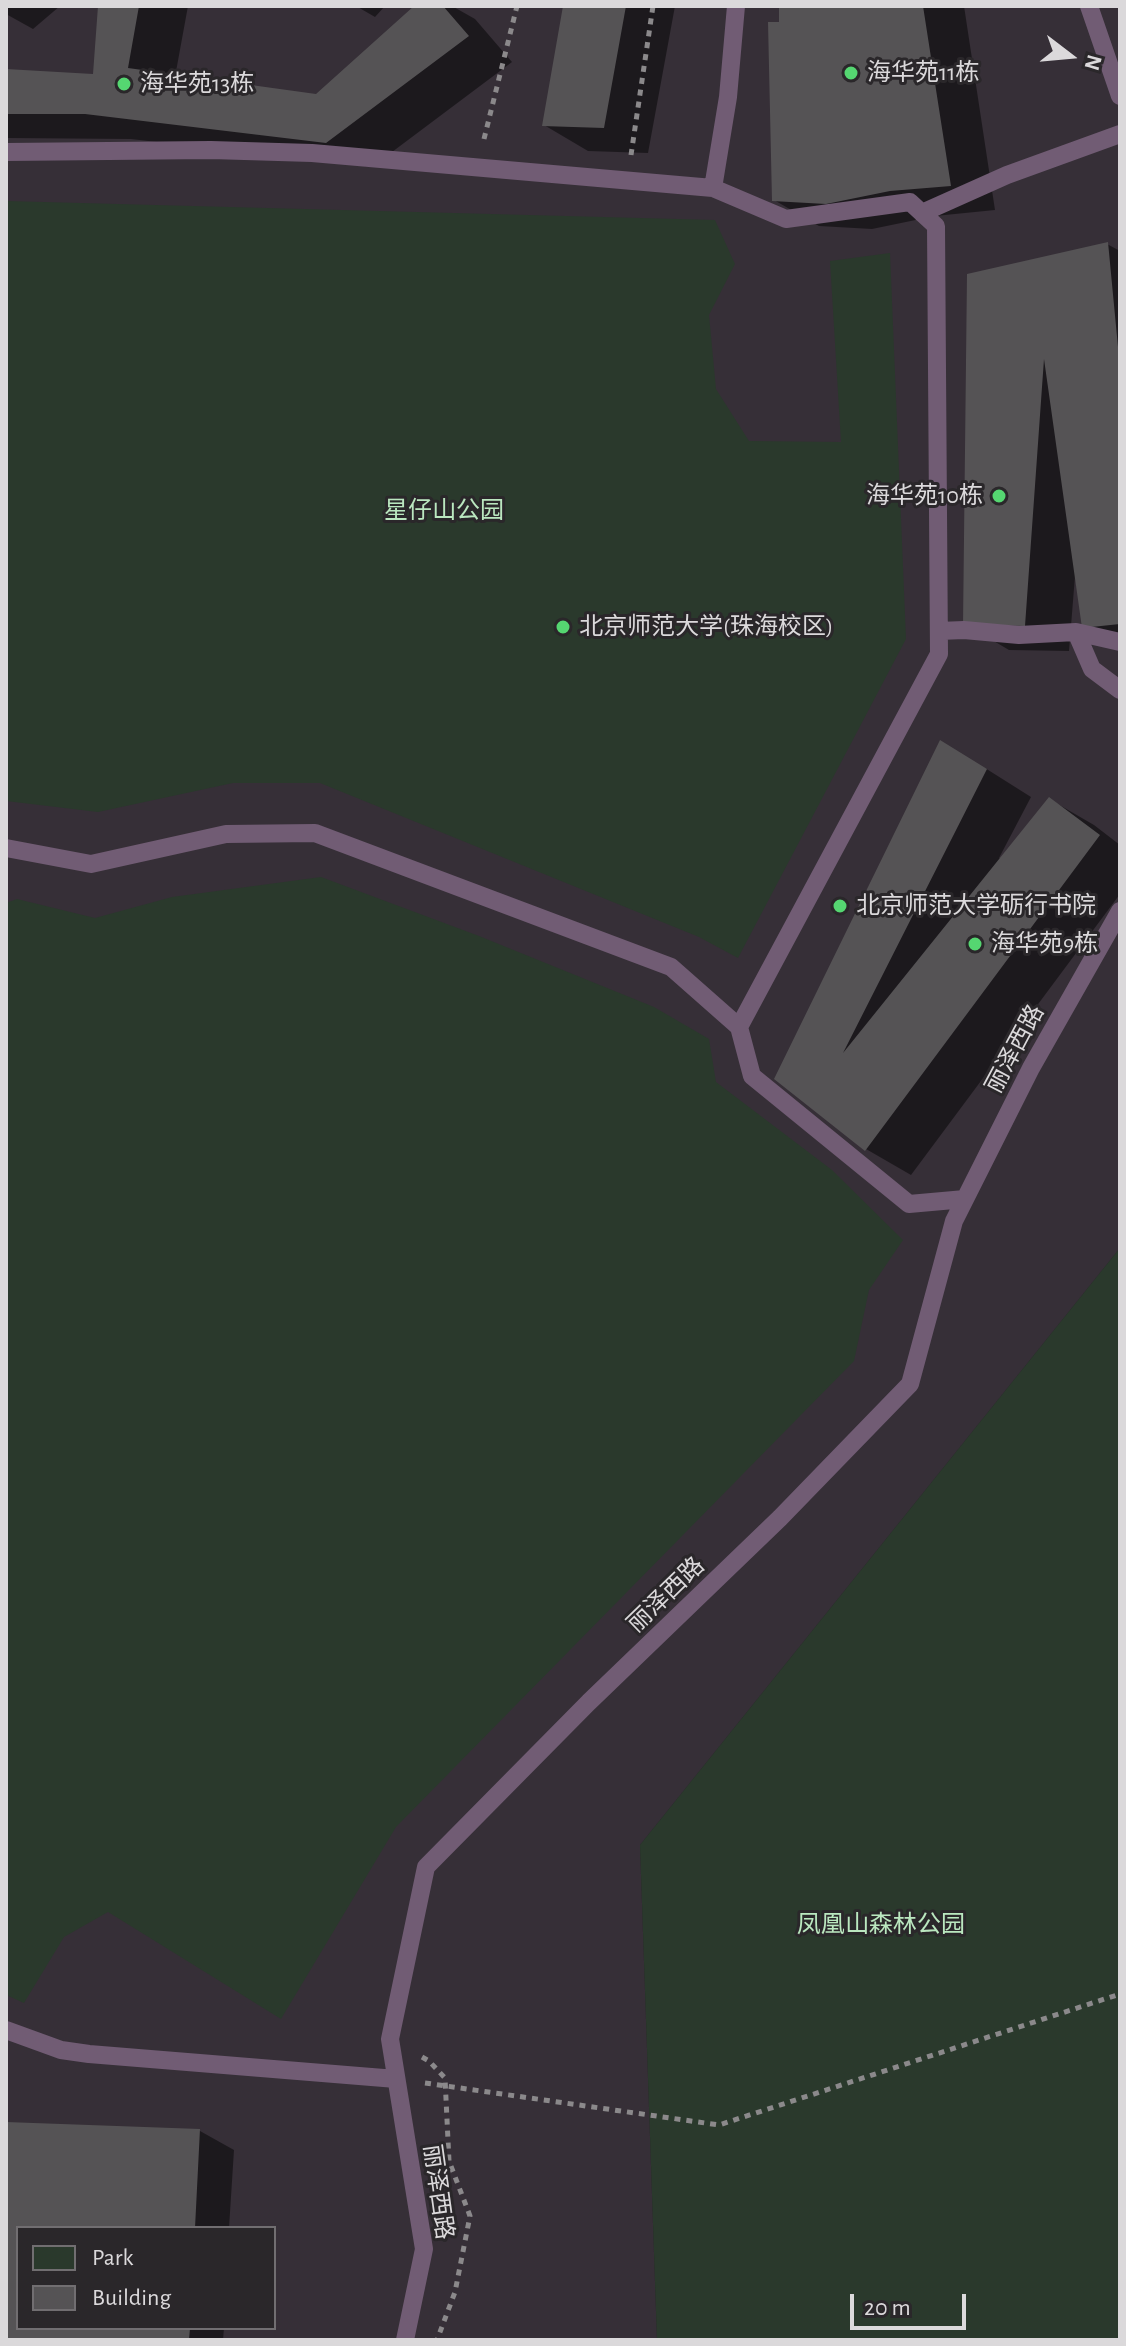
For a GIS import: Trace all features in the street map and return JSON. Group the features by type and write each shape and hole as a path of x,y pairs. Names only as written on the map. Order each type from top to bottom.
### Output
{"lane":[{"path":"713,188 728,97 736,6"},
{"path":"1089,6 1120,96"},
{"path":"922,213 1007,175 1120,134"},
{"path":"6,152 211,150 312,153 713,188 786,219 910,202 936,226 939,654 739,1027"},
{"path":"939,631 1019,635 1076,632 1120,642"},
{"path":"1076,632 1092,669 1120,690"},
{"path":"6,848 91,864 226,834 315,833 671,967 739,1027 752,1076 909,1204 965,1199"},
{"name":"丽泽西路","path":"405,2340 424,2249 390,2039 426,1867 589,1702 780,1518 910,1384 954,1221 1031,1068 1120,911"},
{"path":"6,2030 61,2050 89,2054 396,2079"}],"path":[{"path":"477,168 517,6"},
{"path":"628,181 653,6"},
{"path":"396,2079 719,2125 1120,1994"},
{"path":"390,2039 429,2061 445,2078 449,2161 470,2216 455,2292 437,2340"}],"shaded area":[{"name":"北京师范大学(珠海校区)","path":"6,6 1120,6 1120,1248 640,1845 657,2340 6,2340"}],"green space":[{"name":"星仔山公园","path":"6,201 715,220 735,264 709,315 716,389 749,441 841,442 830,261 890,253 906,639 738,958 699,937 320,783 233,783 98,812 6,801"},
{"path":"321,877 479,936 654,1007 709,1039 716,1082 832,1170 903,1240 869,1290 854,1361 396,1827 281,2019 108,1912 64,1937 24,2003 6,1995 6,903 17,899 95,918 172,897"},
{"name":"凤凰山森林公园","path":"1120,1248 1120,2340 657,2340 640,1845"}],"building":[{"name":"海华苑13栋","path":"98,6 139,6 128,68 316,94 414,6 443,6 469,36 326,143 85,114 6,114 6,69 93,74"},
{"path":"563,6 626,6 604,128 542,126"},
{"name":"海华苑11栋","path":"779,6 923,6 951,186 890,191 826,204 772,201 768,22 779,22"},
{"name":"海华苑10栋","path":"1108,242 1120,368 1120,624 1082,628 1044,359 1025,626 963,625 967,274"},
{"name":"海华苑9栋","path":"940,740 987,769 843,1053 1049,797 1100,835 865,1151 774,1079"},
{"path":"6,2122 200,2129 195,2226 16,2226 16,2330 190,2330 189,2340 6,2340"}],"place":[{"name":"海华苑11栋","path":"851,73"},
{"name":"海华苑13栋","path":"124,84"},
{"name":"海华苑10栋","path":"999,496"},
{"name":"北京师范大学(珠海校区)","path":"563,627"},
{"name":"北京师范大学砺行书院","path":"840,906"},
{"name":"海华苑9栋","path":"975,944"}]}
